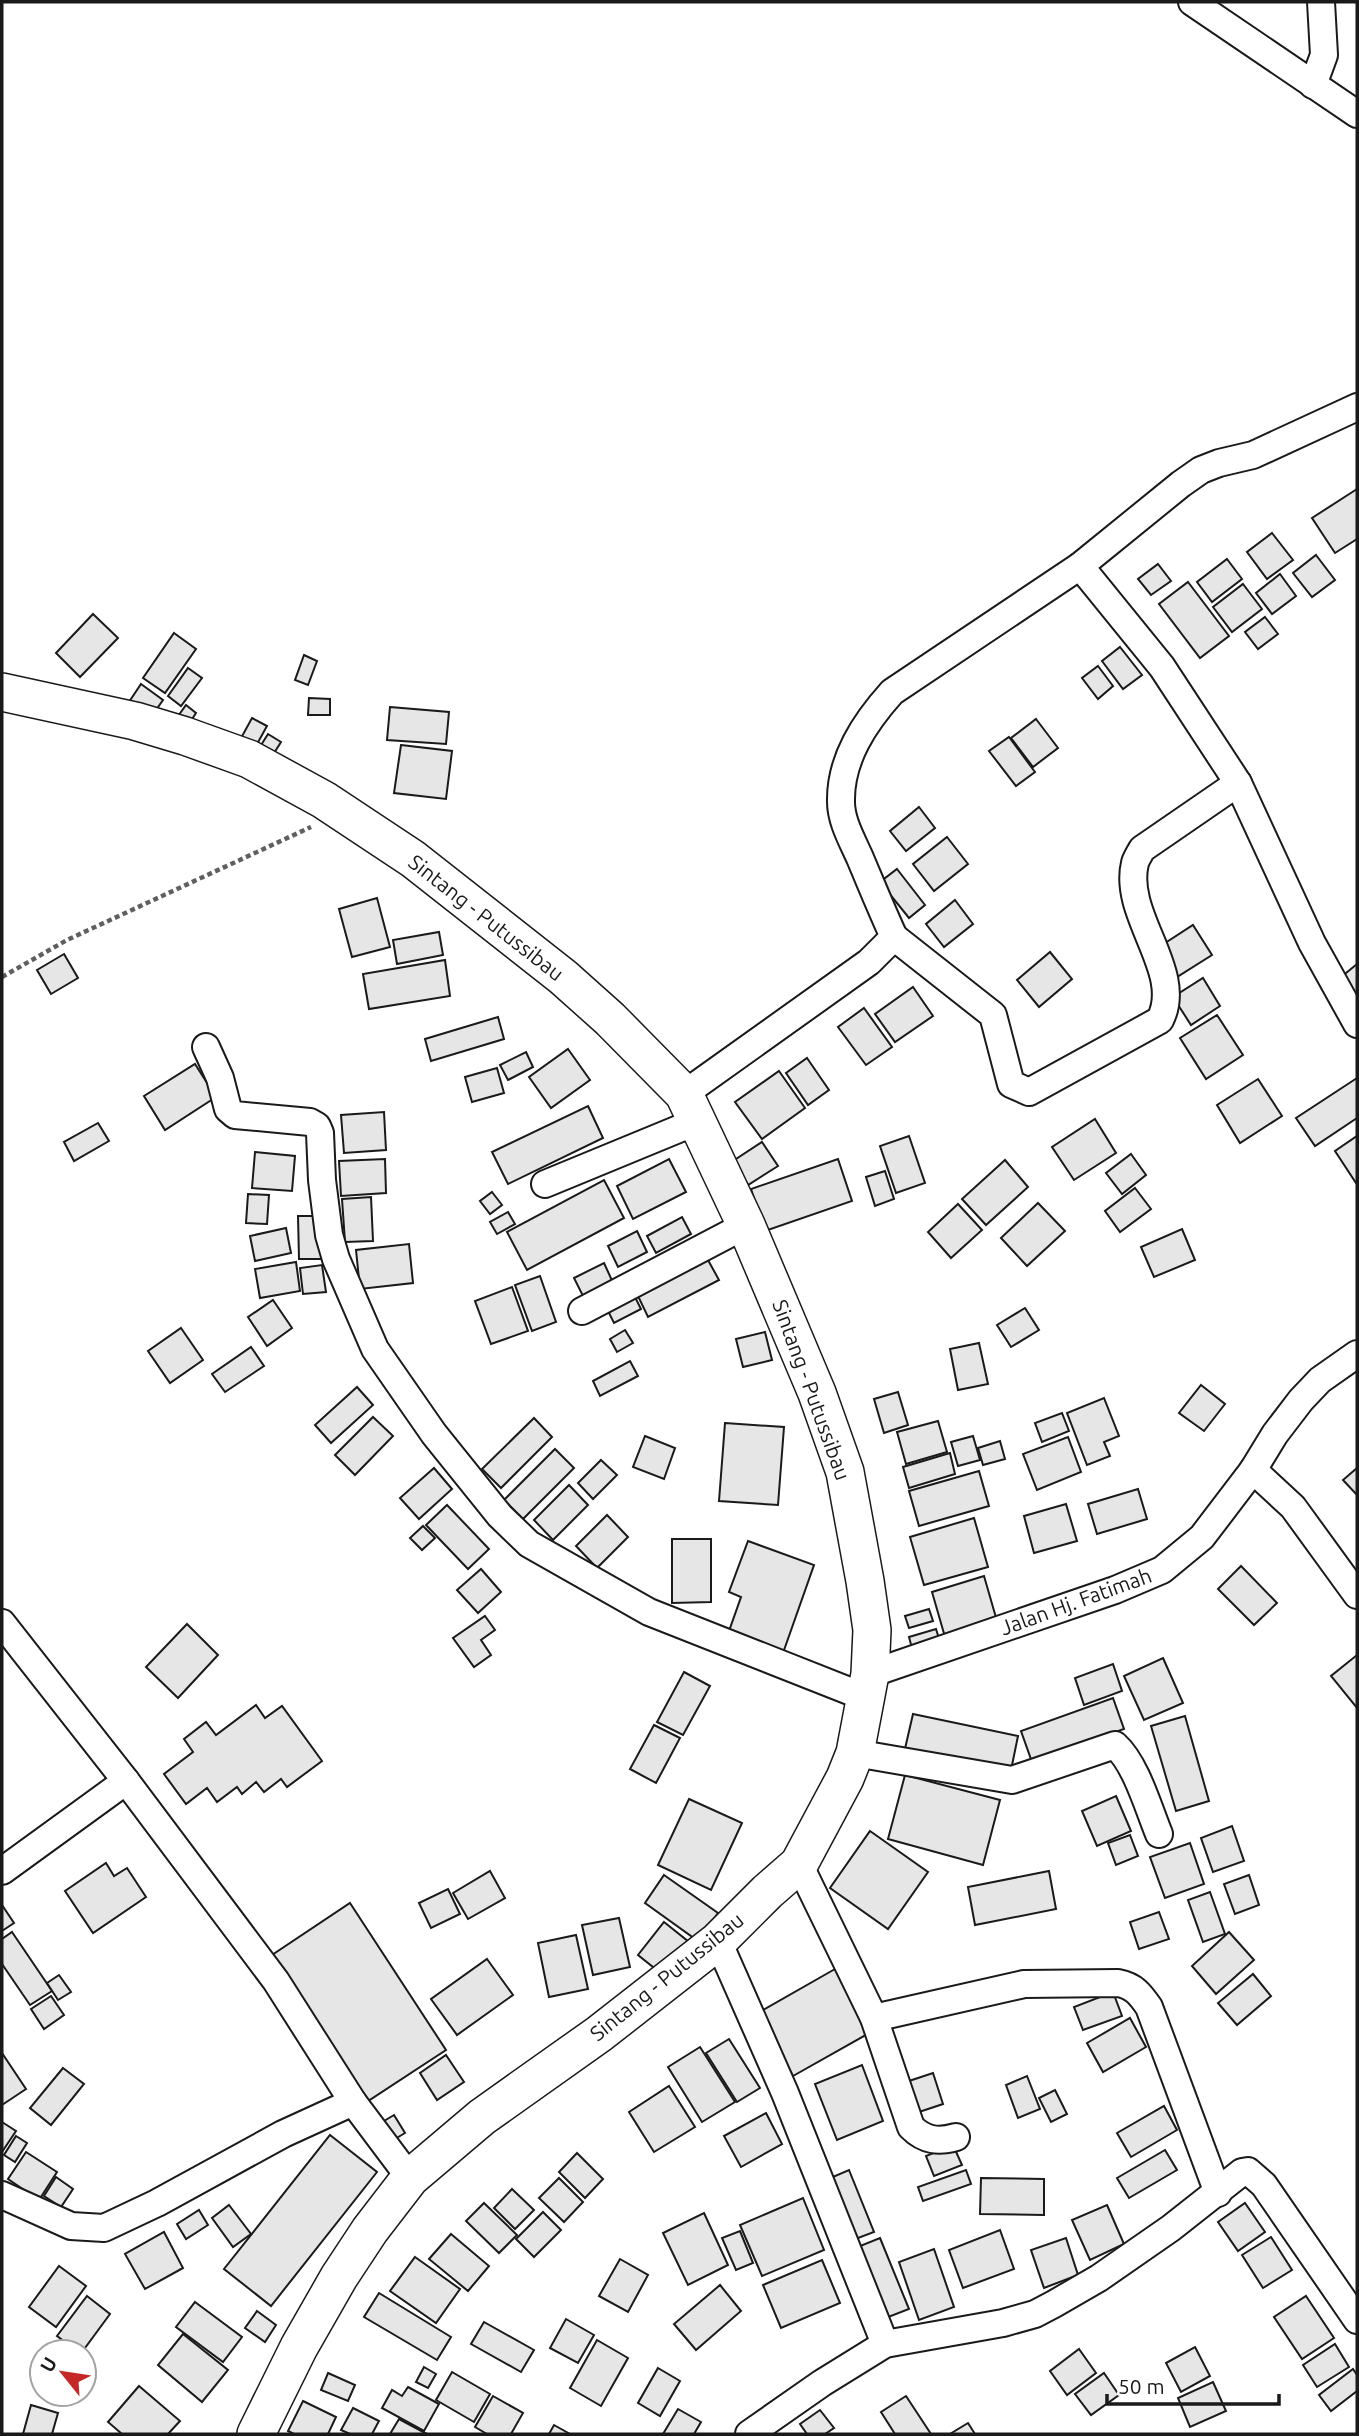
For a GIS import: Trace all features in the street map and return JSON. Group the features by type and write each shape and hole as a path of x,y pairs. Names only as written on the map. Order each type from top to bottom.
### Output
{"highway":[{"name":"Sintang - Putussibau","path":"2,692 135,721 249,759 344,812 413,859 563,977 610,1019 691,1107 746,1225 817,1393 845,1472 872,1630 869,1686 855,1754 799,1864 718,1941 599,2034 482,2117 410,2178 370,2230 339,2277 299,2347 256,2434"}],"street":[{"path":"1192,2 1357,114"},
{"path":"1313,85 1324,55 1321,2"},
{"path":"1238,783 1142,849 1135,864 1137,899 1165,983 1166,1007 1160,1020 1029,1093 1011,1084 993,1015 894,937 845,824 841,802 852,751 869,718 892,692 1080,566 1201,470 1253,455 1353,417"},
{"path":"1080,566 1162,667 1238,783 1312,943 1357,1024"},
{"path":"545,1184 691,1107 869,962 894,937"},
{"path":"206,1047 220,1078 228,1109 235,1115 310,1122 317,1126 320,1133 322,1180 329,1235 336,1259 375,1349 434,1434 500,1516 529,1544 649,1612 869,1686"},
{"path":"582,1311 746,1225"},
{"name":"Jalan Hj. Fatimah","path":"869,1686 1162,1570 1202,1537 1301,1400 1320,1380 1357,1354"},
{"path":"1253,1470 1293,1507 1357,1595"},
{"path":"2,1623 126,1781 275,1981 353,2102 410,2178"},
{"path":"855,1754 1012,1780 1115,1745 1123,1752 1132,1768 1159,1834"},
{"path":"2,1871 126,1781"},
{"path":"799,1864 874,2018 911,2127 924,2137 940,2142 956,2137"},
{"path":"718,1941 785,2093 885,2344"},
{"path":"874,2018 1024,1984 1128,1984 1139,1992 1149,2007 1218,2193"},
{"path":"2,2194 71,2226 104,2228 157,2203 283,2134 353,2102"},
{"path":"749,2434 822,2383 885,2344 1003,2323 1035,2314 1100,2278 1218,2193 1242,2172 1248,2171 1254,2175 1281,2209 1357,2320"}],"path":[{"path":"2,977 67,940 344,812"}],"building":[{"path":"1357,489 1357,539 1335,553 1312,518"},
{"path":"1272,533 1293,560 1267,579 1247,552"},
{"path":"1316,555 1335,580 1312,597 1293,573"},
{"path":"1227,559 1242,579 1212,602 1197,582"},
{"path":"1158,564 1171,581 1151,595 1138,579"},
{"path":"1280,574 1296,596 1272,614 1256,593"},
{"path":"1188,582 1229,636 1200,658 1159,604"},
{"path":"1243,584 1262,609 1232,632 1213,607"},
{"path":"93,614 118,638 80,677 56,653"},
{"path":"1265,617 1278,634 1258,649 1245,632"},
{"path":"174,633 196,649 165,693 143,678"},
{"path":"1120,647 1142,675 1123,689 1102,661"},
{"path":"304,655 317,661 308,685 295,680"},
{"path":"1098,666 1113,686 1098,699 1082,678"},
{"path":"188,668 202,678 181,706 168,696"},
{"path":"141,684 163,700 151,717 129,702"},
{"path":"309,698 330,699 330,715 308,715"},
{"path":"186,705 196,713 187,727 176,719"},
{"path":"390,707 449,712 446,744 387,740"},
{"path":"252,718 267,726 256,746 241,738"},
{"path":"1036,719 1058,748 1033,767 1011,738"},
{"path":"268,734 281,742 271,758 258,750"},
{"path":"1009,737 1035,772 1016,786 989,751"},
{"path":"401,745 452,751 446,799 394,793"},
{"path":"919,807 935,828 906,851 890,831"},
{"path":"947,837 968,864 934,891 913,864"},
{"path":"897,869 925,905 909,918 880,882"},
{"path":"377,898 390,947 352,957 339,909"},
{"path":"955,900 973,924 944,947 926,924"},
{"path":"1193,925 1212,955 1177,977 1159,947"},
{"path":"439,932 443,955 397,964 393,940"},
{"path":"1050,952 1072,979 1039,1007 1017,980"},
{"path":"64,954 78,978 51,994 37,970"},
{"path":"445,960 450,996 369,1009 363,974"},
{"path":"1357,964 1357,1009 1335,982"},
{"path":"1203,978 1220,1006 1191,1025 1173,997"},
{"path":"913,987 933,1016 895,1042 875,1014"},
{"path":"864,1008 892,1047 866,1065 838,1027"},
{"path":"1217,1015 1243,1055 1206,1079 1180,1038"},
{"path":"498,1017 504,1039 431,1061 425,1039"},
{"path":"568,1049 590,1080 551,1108 529,1077"},
{"path":"526,1052 533,1067 508,1080 500,1065"},
{"path":"807,1058 829,1090 808,1105 786,1073"},
{"path":"195,1064 216,1097 165,1130 144,1096"},
{"path":"497,1068 504,1093 472,1102 465,1077"},
{"path":"779,1071 805,1108 762,1139 735,1102"},
{"path":"1357,1078 1357,1118 1315,1146 1296,1118"},
{"path":"1258,1079 1282,1116 1240,1143 1217,1105"},
{"path":"588,1106 603,1138 508,1184 492,1152"},
{"path":"384,1112 386,1150 344,1153 341,1115"},
{"path":"1095,1119 1116,1153 1074,1180 1052,1147"},
{"path":"98,1123 109,1141 74,1161 64,1142"},
{"path":"909,1136 925,1183 896,1193 880,1146"},
{"path":"1357,1136 1357,1183 1356,1183 1335,1151"},
{"path":"762,1142 778,1166 748,1185 733,1161"},
{"path":"255,1152 295,1156 292,1191 252,1188"},
{"path":"1131,1154 1146,1175 1122,1194 1106,1173"},
{"path":"385,1159 386,1193 341,1196 339,1161"},
{"path":"669,1159 686,1192 633,1219 617,1186"},
{"path":"838,1159 852,1201 765,1231 751,1189"},
{"path":"1005,1160 1028,1187 986,1225 962,1199"},
{"path":"885,1171 894,1199 875,1206 866,1177"},
{"path":"604,1180 624,1218 527,1270 507,1232"},
{"path":"1135,1188 1151,1209 1120,1232 1105,1211"},
{"path":"492,1192 502,1205 490,1214 480,1201"},
{"path":"248,1194 269,1195 267,1224 246,1223"},
{"path":"371,1197 373,1241 345,1242 342,1199"},
{"path":"1038,1203 1065,1231 1027,1266 1001,1238"},
{"path":"958,1204 982,1230 951,1258 928,1232"},
{"path":"508,1212 515,1224 497,1234 490,1222"},
{"path":"298,1216 322,1216 323,1259 299,1259"},
{"path":"682,1217 691,1234 656,1253 647,1236"},
{"path":"286,1228 291,1253 255,1261 250,1236"},
{"path":"1182,1229 1195,1260 1154,1277 1141,1247"},
{"path":"637,1231 647,1252 618,1267 608,1246"},
{"path":"409,1244 413,1283 360,1289 356,1250"},
{"path":"708,1260 719,1280 648,1317 638,1296"},
{"path":"296,1262 300,1291 260,1298 255,1269"},
{"path":"604,1263 615,1287 586,1302 574,1278"},
{"path":"322,1265 326,1292 303,1294 300,1268"},
{"path":"540,1276 556,1322 532,1331 515,1285"},
{"path":"512,1287 528,1331 491,1344 475,1301"},
{"path":"635,1297 641,1309 614,1323 608,1311"},
{"path":"273,1300 292,1328 267,1346 248,1317"},
{"path":"1025,1308 1039,1330 1011,1347 997,1325"},
{"path":"181,1328 203,1360 170,1383 148,1351"},
{"path":"625,1330 633,1343 617,1352 610,1339"},
{"path":"765,1332 772,1360 743,1367 736,1339"},
{"path":"979,1343 988,1384 958,1390 950,1349"},
{"path":"251,1347 264,1366 225,1392 212,1374"},
{"path":"630,1361 638,1376 600,1396 593,1381"},
{"path":"1201,1385 1225,1404 1204,1431 1179,1413"},
{"path":"357,1387 373,1405 331,1443 315,1425"},
{"path":"898,1392 908,1425 884,1433 874,1399"},
{"path":"1104,1398 1119,1436 1104,1442 1110,1456 1087,1465 1067,1413"},
{"path":"1062,1413 1069,1431 1042,1442 1035,1423"},
{"path":"373,1417 393,1436 355,1475 335,1455"},
{"path":"534,1418 552,1437 501,1488 482,1469"},
{"path":"938,1421 947,1452 906,1464 897,1432"},
{"path":"725,1423 784,1427 778,1505 719,1501"},
{"path":"645,1436 675,1448 664,1479 633,1467"},
{"path":"973,1436 980,1460 958,1466 951,1442"},
{"path":"1068,1437 1081,1472 1037,1490 1023,1454"},
{"path":"1000,1441 1005,1459 983,1465 978,1448"},
{"path":"555,1449 574,1468 523,1519 504,1500"},
{"path":"950,1453 955,1474 909,1488 903,1467"},
{"path":"601,1460 617,1475 593,1499 578,1483"},
{"path":"434,1468 452,1489 419,1519 400,1498"},
{"path":"1357,1468 1357,1495 1343,1480"},
{"path":"979,1471 989,1506 919,1526 909,1491"},
{"path":"569,1485 588,1505 553,1540 534,1520"},
{"path":"1138,1489 1147,1519 1097,1534 1088,1504"},
{"path":"1066,1504 1077,1541 1034,1553 1024,1516"},
{"path":"447,1505 489,1549 468,1569 426,1525"},
{"path":"607,1515 628,1537 597,1568 576,1546"},
{"path":"974,1518 988,1567 924,1585 910,1537"},
{"path":"423,1526 435,1538 422,1550 410,1538"},
{"path":"672,1539 711,1539 711,1602 672,1603"},
{"path":"748,1541 814,1565 783,1653 728,1634 741,1597 729,1592"},
{"path":"1241,1566 1277,1603 1254,1625 1218,1589"},
{"path":"481,1569 501,1592 478,1613 457,1590"},
{"path":"984,1576 997,1621 945,1637 932,1592"},
{"path":"929,1609 933,1621 909,1628 905,1616"},
{"path":"485,1616 495,1630 481,1640 491,1655 474,1667 453,1638"},
{"path":"187,1624 218,1655 178,1698 146,1667"},
{"path":"936,1629 942,1648 914,1656 909,1637"},
{"path":"1357,1655 1357,1708 1331,1676"},
{"path":"1163,1658 1183,1703 1144,1720 1124,1676"},
{"path":"1113,1664 1122,1691 1084,1705 1075,1678"},
{"path":"684,1672 710,1686 683,1735 657,1722"},
{"path":"1113,1698 1124,1729 1032,1762 1021,1731"},
{"path":"256,1705 265,1718 282,1706 322,1761 287,1787 281,1779 264,1792 256,1782 242,1794 237,1787 217,1802 207,1788 186,1804 164,1774 193,1752 184,1739 206,1722 216,1735"},
{"path":"913,1714 1018,1736 1010,1775 904,1753"},
{"path":"1185,1716 1209,1801 1176,1811 1151,1726"},
{"path":"654,1725 680,1738 656,1783 630,1769"},
{"path":"905,1775 1000,1800 983,1865 888,1839"},
{"path":"1116,1796 1131,1831 1097,1846 1082,1811"},
{"path":"689,1799 742,1823 711,1890 658,1865"},
{"path":"1232,1826 1244,1861 1213,1872 1201,1838"},
{"path":"870,1831 928,1872 888,1929 830,1888"},
{"path":"1130,1835 1138,1856 1116,1865 1108,1843"},
{"path":"1190,1843 1204,1884 1165,1898 1150,1857"},
{"path":"106,1863 114,1876 127,1868 146,1897 93,1933 65,1891"},
{"path":"490,1871 505,1898 468,1919 453,1893"},
{"path":"1049,1871 1056,1909 975,1925 968,1887"},
{"path":"664,1875 718,1913 698,1941 645,1903"},
{"path":"1249,1875 1259,1905 1235,1914 1224,1884"},
{"path":"448,1889 460,1914 431,1928 419,1903"},
{"path":"1210,1892 1225,1934 1203,1942 1188,1900"},
{"path":"350,1903 446,2050 365,2103 269,1957"},
{"path":"2,1905 14,1923 2,1931"},
{"path":"1159,1912 1169,1939 1139,1949 1130,1922"},
{"path":"619,1918 630,1967 593,1975 582,1925"},
{"path":"664,1922 689,1942 663,1975 638,1955"},
{"path":"12,1932 52,1991 30,2005 2,1964 2,1939"},
{"path":"1229,1932 1254,1960 1216,1994 1192,1966"},
{"path":"576,1935 588,1989 549,1997 538,1943"},
{"path":"487,1959 513,1995 457,2035 431,1999"},
{"path":"835,1969 871,2032 793,2076 758,2013"},
{"path":"1253,1974 1271,1996 1237,2025 1218,2003"},
{"path":"59,1975 71,1992 58,2000 47,1983"},
{"path":"1113,1992 1122,2016 1083,2030 1074,2007"},
{"path":"51,1996 64,2015 44,2029 31,2009"},
{"path":"1130,2018 1146,2047 1103,2072 1087,2043"},
{"path":"729,2039 760,2088 737,2102 706,2053"},
{"path":"700,2047 735,2102 702,2122 668,2067"},
{"path":"2,2053 26,2089 2,2105"},
{"path":"446,2055 464,2082 437,2100 420,2073"},
{"path":"862,2065 883,2121 837,2140 815,2084"},
{"path":"63,2068 84,2084 51,2125 30,2108"},
{"path":"933,2073 943,2104 916,2113 906,2082"},
{"path":"1027,2076 1040,2109 1018,2118 1006,2085"},
{"path":"669,2086 695,2127 654,2152 629,2112"},
{"path":"1055,2090 1067,2114 1051,2122 1039,2098"},
{"path":"1164,2106 1177,2130 1131,2157 1117,2133"},
{"path":"766,2113 782,2144 741,2167 724,2136"},
{"path":"394,2115 405,2133 390,2142 379,2124"},
{"path":"2,2122 16,2131 2,2152"},
{"path":"330,2135 377,2172 271,2306 224,2269"},
{"path":"16,2136 27,2143 15,2162 4,2155"},
{"path":"953,2145 962,2165 934,2176 926,2156"},
{"path":"1165,2150 1177,2170 1129,2198 1117,2178"},
{"path":"26,2152 57,2172 39,2200 8,2179"},
{"path":"577,2153 603,2179 585,2198 559,2172"},
{"path":"849,2170 874,2232 845,2243 821,2182"},
{"path":"966,2170 971,2184 923,2201 918,2187"},
{"path":"56,2177 73,2189 61,2207 44,2196"},
{"path":"559,2178 583,2202 564,2222 539,2198"},
{"path":"981,2178 1044,2179 1044,2215 980,2214"},
{"path":"512,2189 534,2210 515,2229 494,2208"},
{"path":"803,2198 824,2250 762,2276 740,2225"},
{"path":"484,2203 517,2235 499,2253 466,2221"},
{"path":"1245,2203 1265,2232 1238,2251 1218,2222"},
{"path":"229,2205 251,2234 233,2247 212,2218"},
{"path":"1107,2205 1124,2244 1090,2260 1072,2220"},
{"path":"199,2210 208,2225 186,2239 177,2224"},
{"path":"543,2212 561,2230 534,2257 516,2239"},
{"path":"704,2213 728,2265 688,2285 663,2233"},
{"path":"1000,2230 1014,2269 963,2288 949,2250"},
{"path":"740,2231 753,2263 736,2270 722,2238"},
{"path":"164,2232 183,2268 145,2289 125,2254"},
{"path":"451,2234 489,2266 468,2291 429,2259"},
{"path":"1271,2237 1292,2270 1263,2288 1242,2255"},
{"path":"880,2238 909,2309 878,2321 850,2250"},
{"path":"1066,2238 1078,2275 1044,2288 1031,2250"},
{"path":"934,2249 954,2307 919,2320 899,2262"},
{"path":"415,2257 460,2289 436,2323 390,2291"},
{"path":"620,2259 648,2275 628,2312 599,2296"},
{"path":"822,2260 840,2303 781,2328 763,2285"},
{"path":"59,2266 86,2286 56,2327 29,2307"},
{"path":"720,2285 741,2311 696,2350 674,2324"},
{"path":"379,2293 451,2337 437,2360 364,2317"},
{"path":"87,2296 110,2314 92,2338 57,2336"},
{"path":"1306,2296 1334,2338 1302,2359 1274,2317"},
{"path":"195,2302 242,2337 223,2362 176,2327"},
{"path":"257,2311 276,2325 265,2342 245,2328"},
{"path":"566,2319 594,2335 578,2363 550,2348"},
{"path":"484,2322 534,2350 521,2372 471,2344"},
{"path":"183,2334 228,2370 202,2402 158,2365"},
{"path":"597,2340 628,2358 601,2406 570,2388"},
{"path":"1335,2344 1349,2367 1317,2387 1303,2365"},
{"path":"1195,2347 1210,2376 1181,2392 1166,2363"},
{"path":"1079,2349 1096,2373 1067,2395 1050,2371"},
{"path":"424,2367 436,2374 428,2388 416,2382"},
{"path":"658,2368 680,2381 660,2416 638,2403"},
{"path":"1353,2369 1357,2375 1357,2391 1331,2411 1319,2395"},
{"path":"452,2372 490,2394 474,2422 436,2400"},
{"path":"328,2373 355,2385 348,2401 321,2390"},
{"path":"1104,2373 1119,2395 1091,2415 1075,2394"},
{"path":"1213,2382 1226,2411 1190,2427 1178,2398"},
{"path":"139,2386 180,2421 168,2434 122,2434 108,2422"},
{"path":"408,2387 439,2404 424,2431 382,2408 392,2390 402,2396"},
{"path":"493,2396 523,2413 511,2434 487,2434 475,2427"},
{"path":"906,2396 931,2434 895,2434 881,2412"},
{"path":"303,2401 336,2417 328,2434 294,2434 288,2431"},
{"path":"30,2408 58,2413 52,2434 23,2434"},
{"path":"353,2408 379,2421 372,2434 350,2434 341,2430"},
{"path":"678,2409 701,2422 694,2434 663,2434"},
{"path":"820,2410 834,2428 825,2434 807,2434 800,2424"},
{"path":"399,2419 427,2434 390,2434"},
{"path":"968,2423 975,2434 950,2434"},
{"path":"554,2425 570,2434 549,2434"}]}
